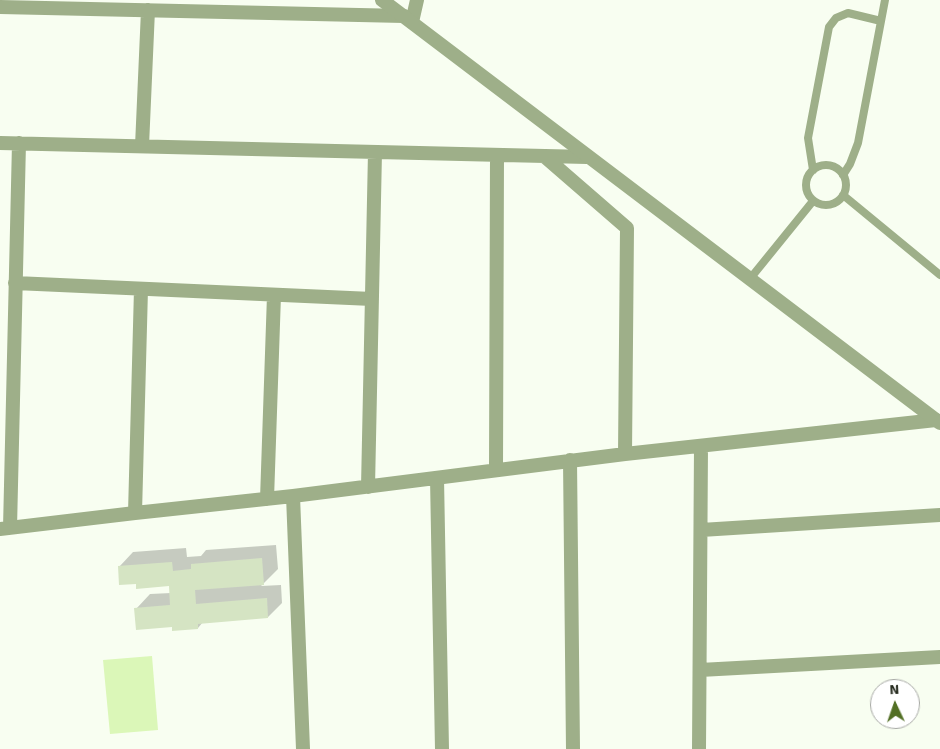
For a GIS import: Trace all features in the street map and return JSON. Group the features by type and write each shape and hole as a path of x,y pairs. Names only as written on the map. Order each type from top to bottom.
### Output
{"street":[{"path":"382,0 938,422"},
{"path":"408,19 417,0"},
{"path":"0,7 93,4 148,10 224,6 408,19"},
{"path":"142,146 148,10"},
{"path":"0,143 587,157"},
{"path":"19,143 5,529 368,487 570,460 938,422"},
{"path":"368,487 375,152"},
{"path":"496,470 497,155"},
{"path":"544,156 627,228 625,454"},
{"path":"15,283 372,299"},
{"path":"135,513 141,289"},
{"path":"267,499 274,295"},
{"path":"699,749 701,446"},
{"path":"570,460 573,749"},
{"path":"437,478 442,749"},
{"path":"293,496 303,749"},
{"path":"700,530 940,515"},
{"path":"700,670 940,657"}],"lane":[{"path":"843,175 850,164 858,143 884,0"},
{"path":"813,170 808,138 829,27 836,18 848,13 881,21"},
{"path":"826,165 833,166 843,175 846,189 839,201 833,204 819,204 808,195 806,182 813,170 826,165"},
{"path":"844,195 940,275"},
{"path":"749,280 813,201"}],"green space":[{"path":"152,656 158,730 110,734 103,660"}],"building":[{"path":"262,558 264,585 195,590 196,604 267,598 268,618 198,624 198,629 172,631 172,627 136,630 134,608 170,605 169,586 136,589 136,584 119,585 118,566 172,562 173,571 191,569 191,564"}]}
